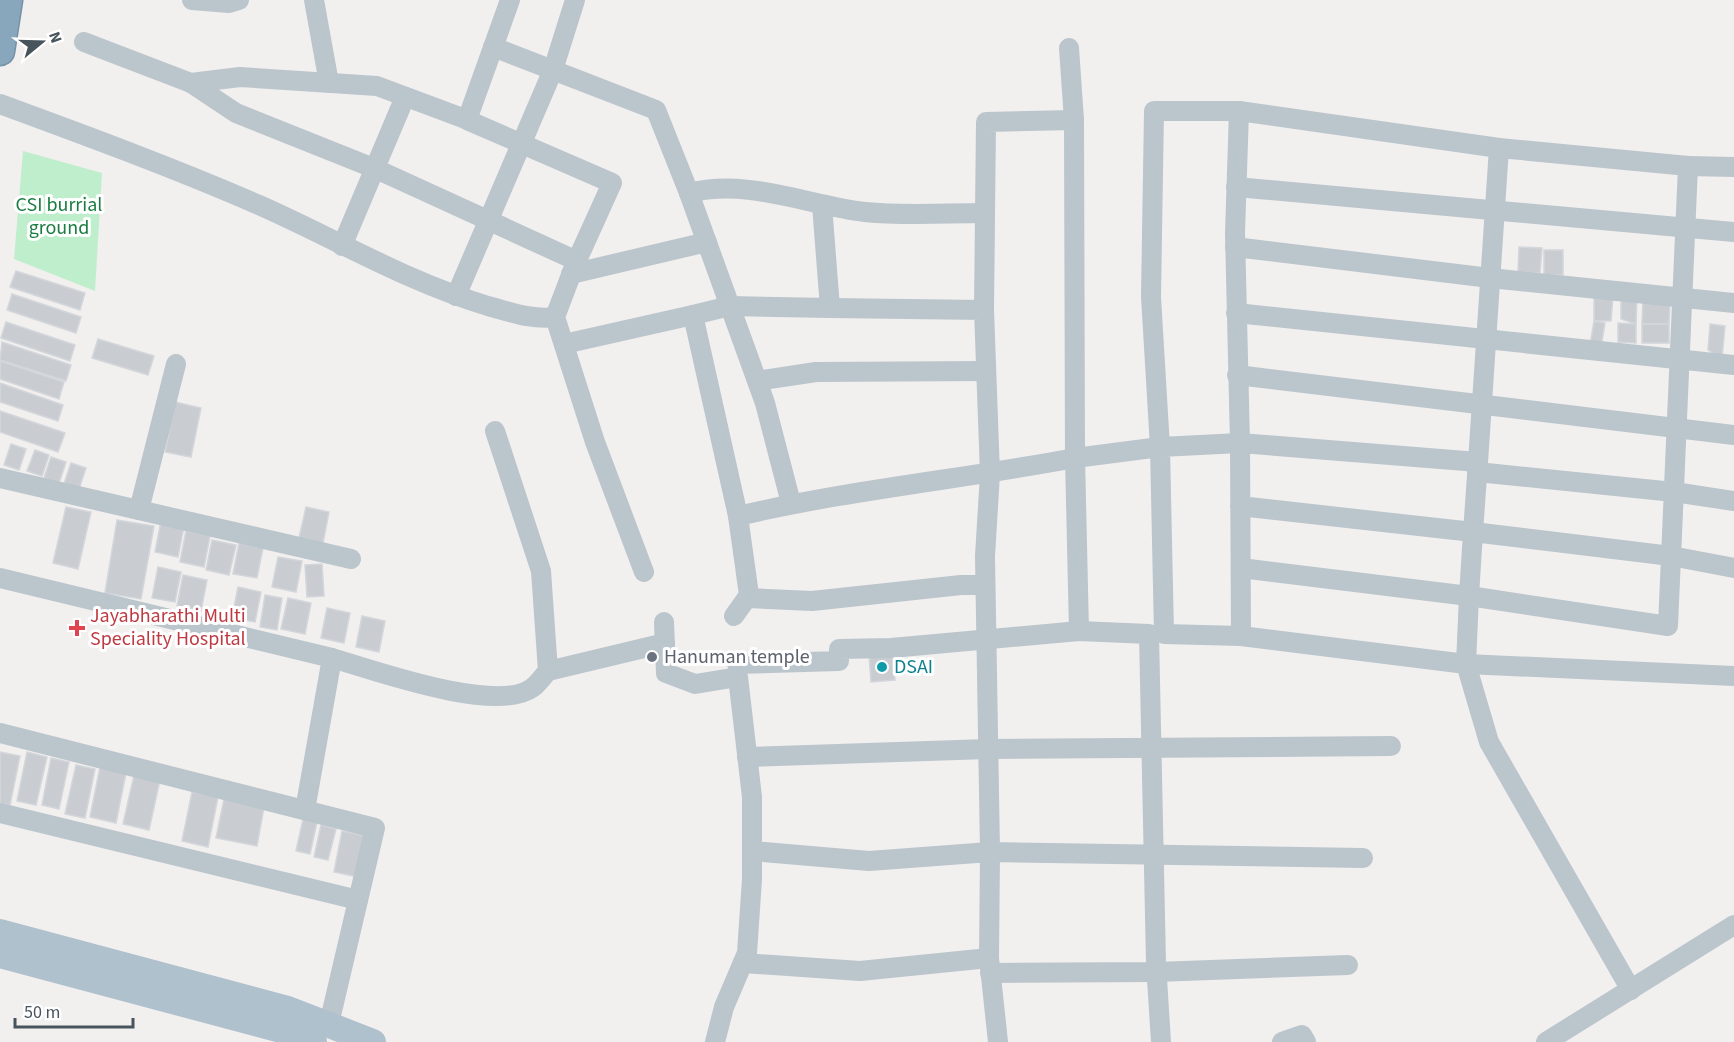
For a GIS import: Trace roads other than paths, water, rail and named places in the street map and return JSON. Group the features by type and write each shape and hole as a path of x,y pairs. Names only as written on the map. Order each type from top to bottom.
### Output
{"highway":[{"path":"0,51 8,0"}],"main road":[{"path":"0,932 288,1009 322,1033"},
{"path":"0,955 260,1024 373,1042"}],"street":[{"path":"192,0 229,3 239,0"},
{"path":"314,0 329,83"},
{"path":"468,120 510,0"},
{"path":"456,296 553,70 575,0"},
{"path":"84,42 191,83 236,113 376,169 490,221 574,268 707,242"},
{"path":"493,47 656,110 689,193 757,381 791,504"},
{"path":"1069,48 1074,120 1075,458 1079,631"},
{"path":"191,83 240,77 376,86 468,120 612,183 555,317 595,442 644,572"},
{"path":"342,246 405,97"},
{"path":"0,104 163,164 262,206 342,246 456,296 536,319 555,317"},
{"path":"1161,1042 1156,972 1152,748 1157,634 1160,447 1151,297 1154,111 1239,111 1499,148 1688,166 1734,167"},
{"path":"1239,111 1235,247 1240,443 1241,636"},
{"path":"998,1042 990,965 986,585 990,474 984,310 986,122 1074,120"},
{"path":"1499,148 1466,664 1489,742 1631,990"},
{"path":"1241,568 1469,596 1668,626 1688,166"},
{"path":"1236,187 1734,232"},
{"path":"689,193 710,188 758,190 867,212 985,213"},
{"path":"822,204 830,308"},
{"path":"1235,247 1490,278 1734,303"},
{"path":"564,344 730,306 984,310"},
{"path":"1236,313 1486,337 1734,365"},
{"path":"693,315 738,516 747,598 734,616"},
{"path":"139,510 176,364"},
{"path":"757,381 816,372 986,371"},
{"path":"1237,375 1734,435"},
{"path":"495,431 541,571 548,671"},
{"path":"738,516 791,504 990,474 1075,458 1160,447 1240,443 1477,467 1734,501"},
{"path":"0,478 351,559"},
{"path":"1240,506 1671,556 1734,568"},
{"path":"0,578 332,658 446,691 509,696 532,689 548,671 665,643"},
{"path":"747,598 812,601 960,585 986,585"},
{"path":"664,622 666,673 695,684 738,677 752,797 747,953 724,1007 715,1042"},
{"path":"737,664 839,661 839,649 891,648 1079,631 1241,636 1466,664 1734,676"},
{"path":"305,810 332,658"},
{"path":"0,733 375,828 322,1033"},
{"path":"747,757 988,749 1390,746"},
{"path":"0,813 358,900"},
{"path":"752,851 869,861 990,852 1363,858"},
{"path":"1546,1042 1734,925"},
{"path":"743,963 860,971 990,965 1156,972 1348,965"},
{"path":"1282,1042 1302,1035 1306,1042"}],"place":[{"name":"Jayabharathi Multi Speciality Hospital","path":"77,628"},
{"name":"Hanuman temple","path":"652,657"},
{"name":"DSAI","path":"882,667"}],"park label":[{"name":"CSI burrial ground","path":"59,216"}]}
